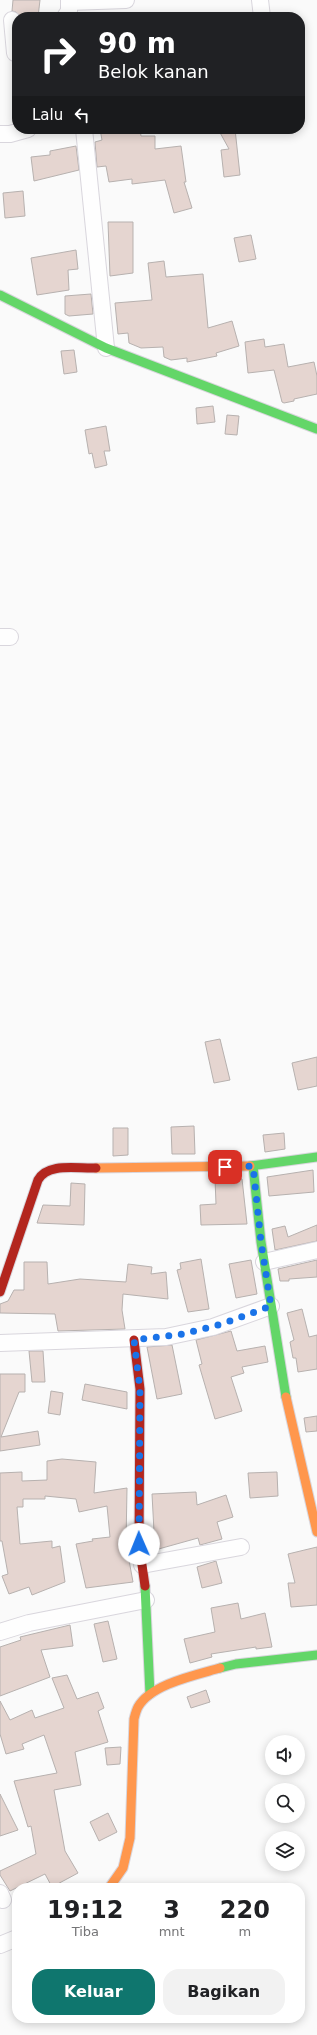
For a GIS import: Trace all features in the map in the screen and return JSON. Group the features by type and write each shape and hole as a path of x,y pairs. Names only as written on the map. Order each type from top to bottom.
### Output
{"street":[{"path":"68,6 126,0"},
{"path":"260,0 261,12"},
{"path":"10,20 12,33"},
{"path":"0,134 12,133"},
{"path":"85,134 106,348"},
{"path":"0,295 106,348 317,429"},
{"path":"0,1292 35,1188 42,1173 58,1168 253,1166 317,1157"},
{"path":"253,1166 264,1262 289,1413 317,1532"},
{"path":"264,1262 317,1250"},
{"path":"0,1343 134,1340 183,1334 222,1324 271,1306"},
{"path":"134,1340 140,1389 139,1524 146,1600 150,1694"},
{"path":"142,1565 241,1547"},
{"path":"0,1632 29,1623 146,1600"},
{"path":"112,1883 123,1868 130,1838 134,1719 138,1707 150,1694 184,1678 236,1664 317,1655"},
{"path":"0,1944 12,1940"}],"building":[{"path":"13,0 40,0 39,12 12,11"},
{"path":"101,134 141,134 141,136 155,136 155,149 181,146 186,182 184,182 192,208 174,213 165,180 132,184 132,179 109,182 106,166 97,167 95,142 102,140"},
{"path":"221,134 236,134 240,175 224,177 221,150 229,149"},
{"path":"76,146 79,170 34,181 31,157 50,155 50,151"},
{"path":"23,191 25,216 5,218 3,193"},
{"path":"108,222 133,222 133,273 110,276"},
{"path":"251,235 256,259 239,262 234,238"},
{"path":"76,250 78,269 68,270 69,290 37,295 31,258"},
{"path":"164,261 166,277 203,274 208,328 232,321 239,346 216,353 217,356 187,362 187,358 171,360 164,357 163,347 141,348 129,343 128,333 118,334 115,303 152,300 148,263"},
{"path":"91,294 93,314 69,316 65,314 65,296"},
{"path":"264,339 265,347 284,344 288,367 314,362 317,376 317,394 294,399 294,401 284,403 282,402 274,370 248,373 245,342"},
{"path":"74,350 77,372 64,374 61,351"},
{"path":"213,406 215,422 197,424 196,408"},
{"path":"227,415 239,416 237,435 225,434"},
{"path":"106,426 110,451 104,451 107,465 95,468 92,453 89,454 85,430"},
{"path":"220,1039 230,1080 214,1083 205,1042"},
{"path":"317,1057 317,1086 298,1090 292,1063"},
{"path":"194,1126 195,1154 172,1154 171,1127"},
{"path":"113,1128 128,1128 128,1155 113,1156"},
{"path":"284,1133 285,1149 265,1152 263,1135"},
{"path":"313,1170 314,1192 269,1196 267,1177"},
{"path":"215,1179 242,1179 247,1224 201,1225 200,1205 216,1204"},
{"path":"71,1183 85,1184 84,1225 37,1223 43,1205 70,1206"},
{"path":"317,1225 317,1241 275,1250 272,1229 285,1226 288,1237"},
{"path":"201,1259 209,1309 188,1312 177,1270 181,1269 180,1263"},
{"path":"251,1260 257,1294 236,1298 229,1264"},
{"path":"317,1260 317,1277 280,1281 278,1269"},
{"path":"24,1262 47,1262 48,1284 80,1279 126,1282 128,1264 152,1267 151,1274 166,1272 168,1299 123,1294 122,1310 125,1329 58,1331 55,1314 0,1313 0,1304 8,1301 14,1290 24,1290"},
{"path":"302,1309 309,1337 317,1335 317,1369 298,1372 296,1358 293,1358 290,1342 294,1340 287,1313"},
{"path":"231,1331 237,1351 265,1346 268,1362 242,1367 244,1373 231,1377 242,1411 215,1419 199,1365 202,1364 196,1340"},
{"path":"172,1345 182,1394 157,1399 147,1347"},
{"path":"29,1351 43,1351 45,1382 32,1382"},
{"path":"0,1374 25,1374 25,1392 19,1392 1,1437 38,1431 40,1445 0,1451"},
{"path":"85,1384 127,1392 127,1409 82,1400"},
{"path":"51,1391 63,1393 60,1415 48,1413"},
{"path":"317,1416 317,1431 306,1432 304,1418"},
{"path":"62,1459 96,1462 94,1493 127,1488 126,1544 133,1582 86,1588 76,1544 93,1541 92,1539 110,1537 107,1506 79,1512 76,1499 45,1496 45,1499 23,1499 23,1507 17,1507 20,1544 52,1541 52,1548 60,1546 65,1582 32,1595 29,1587 9,1594 2,1576 8,1574 2,1541 0,1541 0,1473 22,1472 22,1481 47,1480 47,1461"},
{"path":"277,1472 278,1496 250,1498 248,1473"},
{"path":"196,1492 197,1505 226,1495 233,1517 217,1522 222,1539 200,1545 198,1538 155,1550 152,1494"},
{"path":"317,1547 317,1605 291,1607 288,1583 295,1583 288,1554"},
{"path":"216,1561 222,1583 202,1588 197,1567"},
{"path":"238,1603 241,1619 265,1613 272,1647 256,1649 256,1647 211,1654 212,1657 190,1663 184,1639 215,1632 211,1608"},
{"path":"108,1621 117,1659 103,1662 94,1624"},
{"path":"70,1625 73,1646 41,1650 50,1677 0,1696 0,1647 21,1640 20,1637"},
{"path":"67,1675 77,1699 98,1692 104,1708 98,1711 108,1742 75,1752 81,1785 54,1790 65,1851 78,1873 59,1883 50,1883 45,1874 26,1883 12,1883 12,1890 10,1891 0,1875 0,1871 36,1854 31,1826 28,1827 14,1781 57,1773 44,1735 22,1744 24,1749 6,1754 0,1734 0,1701 10,1720 32,1710 35,1718 64,1708 52,1678"},
{"path":"206,1690 210,1702 191,1708 187,1697"},
{"path":"121,1747 120,1764 107,1765 105,1748"},
{"path":"0,1794 18,1830 0,1836"},
{"path":"108,1813 117,1832 99,1841 90,1822"}],"traffic: fast":[{"path":"0,295 106,348 317,429"},
{"path":"250,1166 317,1157"},
{"path":"253,1166 261,1242 286,1397"},
{"path":"145,1586 150,1694"},
{"path":"220,1668 236,1664 317,1655"}],"traffic: slow":[{"path":"96,1168 250,1166"},
{"path":"286,1397 317,1532"},
{"path":"112,1883 123,1868 130,1838 134,1719 138,1707 144,1699 163,1686 187,1677 220,1668"}],"traffic: jam":[{"path":"0,1292 38,1180 43,1174 56,1169 72,1167 96,1168"},
{"path":"134,1340 140,1389 139,1544 145,1586"}],"route":[{"path":"139,1544 140,1389 134,1340 166,1338 213,1327 250,1312 271,1306 261,1242 253,1166 225,1167"}]}
